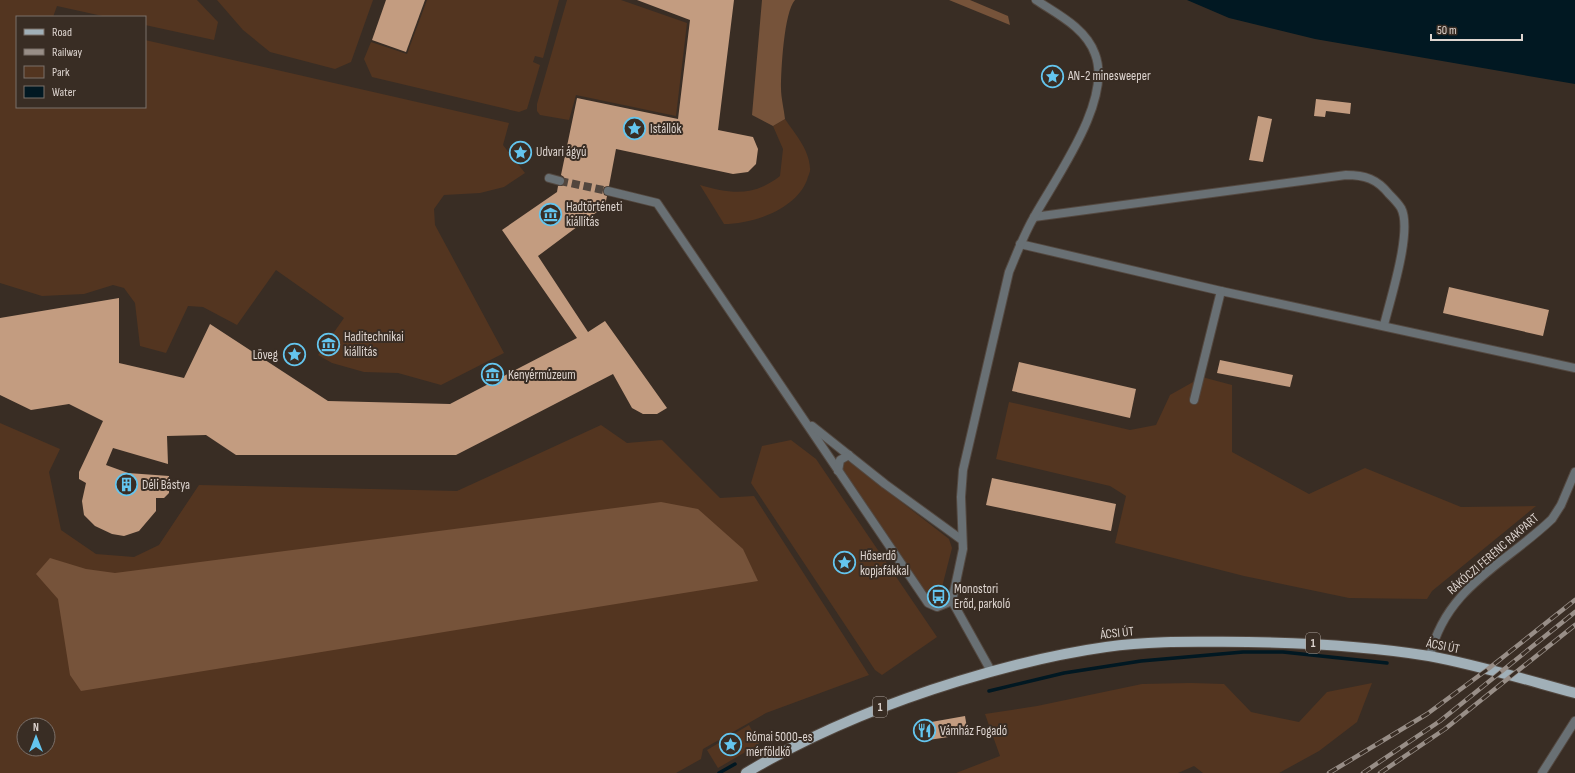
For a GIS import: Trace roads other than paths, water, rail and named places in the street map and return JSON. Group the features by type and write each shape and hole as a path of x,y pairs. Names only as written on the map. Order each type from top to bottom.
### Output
{"main road":[{"name":"ÁCSI ÚT","path":"746,773 816,734 910,696 991,671 1049,656 1108,646 1155,643 1315,643 1363,647 1430,656 1575,693"}],"street":[{"path":"991,671 952,600 963,549 961,497 963,470 1009,272 1020,244 1034,217 1091,114 1100,82 1096,54 1080,31 1036,0"},
{"path":"1034,217 1346,175 1364,175 1383,186 1401,208 1404,220 1404,238 1384,325"},
{"path":"550,178 560,181"},
{"path":"608,191 657,203 807,422 838,471 928,603 937,607 952,600"},
{"path":"1020,244 1221,291 1384,325 1575,368"},
{"path":"1194,400 1221,291"},
{"path":"807,422 885,484 962,540"},
{"path":"838,471 840,460 850,456"},
{"name":"RÁKÓCZI FERENC RAKPART","path":"1430,656 1442,621 1451,607 1463,592 1552,519 1575,472"},
{"path":"1542,773 1575,721"}],"water":[{"path":"1187,0 1575,0 1575,84 1315,39 1229,18"}],"waterway":[{"path":"989,691 1064,673 1141,661 1243,652 1283,652 1387,663"},
{"path":"719,773 735,764"}],"tunnel":[{"path":"560,181 608,191"}],"railway":[{"path":"1329,773 1427,714 1488,669 1575,600"},
{"path":"1363,773 1440,721 1575,612"},
{"path":"1380,773 1445,729 1575,625"}],"place":[{"name":"AN-2 minesweeper","path":"1053,76"},
{"name":"Istállók","path":"634,129"},
{"name":"Udvari ágyú","path":"521,152"},
{"name":"Hadtörténeti kiállítás","path":"550,214"},
{"name":"Haditechnikai kiállítás","path":"328,344"},
{"name":"Löveg","path":"294,355"},
{"name":"Kenyérmúzeum","path":"493,375"},
{"name":"Déli Bástya","path":"127,485"},
{"name":"Hőserdő kopjafákkal","path":"844,563"},
{"name":"Monostori Erőd, parkoló","path":"939,596"},
{"name":"Vámház Fogadó","path":"925,731"},
{"name":"Római 5000-es mérföldkő","path":"731,744"}]}
